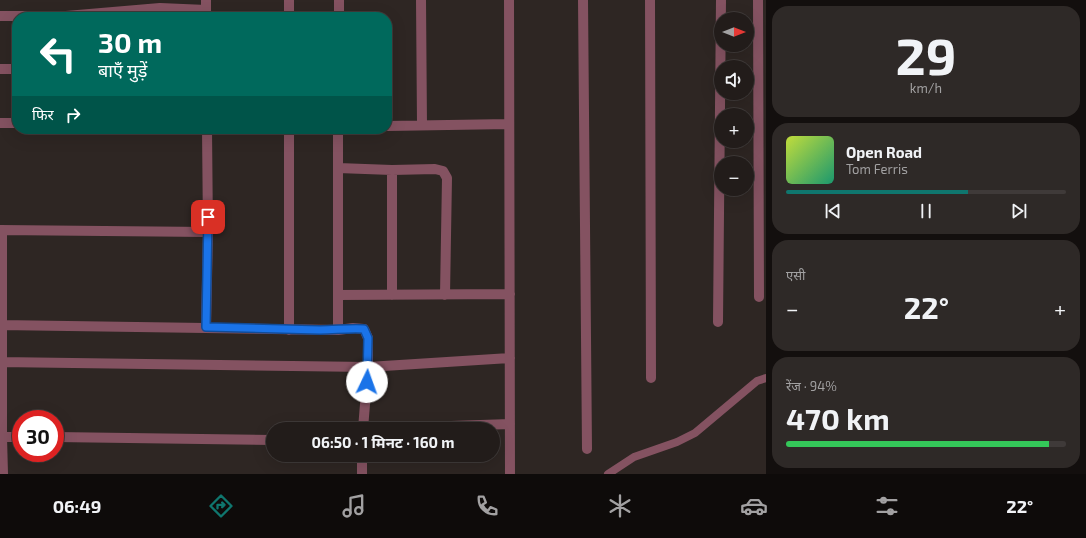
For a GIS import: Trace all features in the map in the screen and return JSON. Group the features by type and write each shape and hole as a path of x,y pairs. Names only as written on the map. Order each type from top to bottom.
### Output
{"street":[{"path":"289,0 289,12"},
{"path":"338,12 339,0"},
{"path":"421,0 422,125"},
{"path":"509,0 510,474"},
{"path":"583,0 586,449"},
{"path":"650,0 651,378"},
{"path":"718,322 721,0"},
{"path":"758,0 759,297"},
{"path":"113,12 160,8 206,9"},
{"path":"0,16 12,16"},
{"path":"0,69 12,69"},
{"path":"0,123 12,123"},
{"path":"392,126 509,124"},
{"path":"206,327 208,232 207,134"},
{"path":"289,134 289,330"},
{"path":"338,134 338,330"},
{"path":"338,168 392,170 435,169 443,171 447,178 445,294"},
{"path":"392,170 392,295"},
{"path":"3,474 1,462 1,230 208,232"},
{"path":"338,295 510,294"},
{"path":"1,325 206,327 289,330 364,329 368,338 368,367 364,422"},
{"path":"1,362 368,367 510,358"},
{"path":"500,424 510,424"},
{"path":"2,437 12,437"},
{"path":"64,437 266,440"},
{"path":"362,462 362,474"}],"lane":[{"path":"608,474 634,457 677,442 695,433 757,381 766,378"}],"route":[{"path":"208,217 206,327 302,330 364,329 368,338 367,382"}]}
